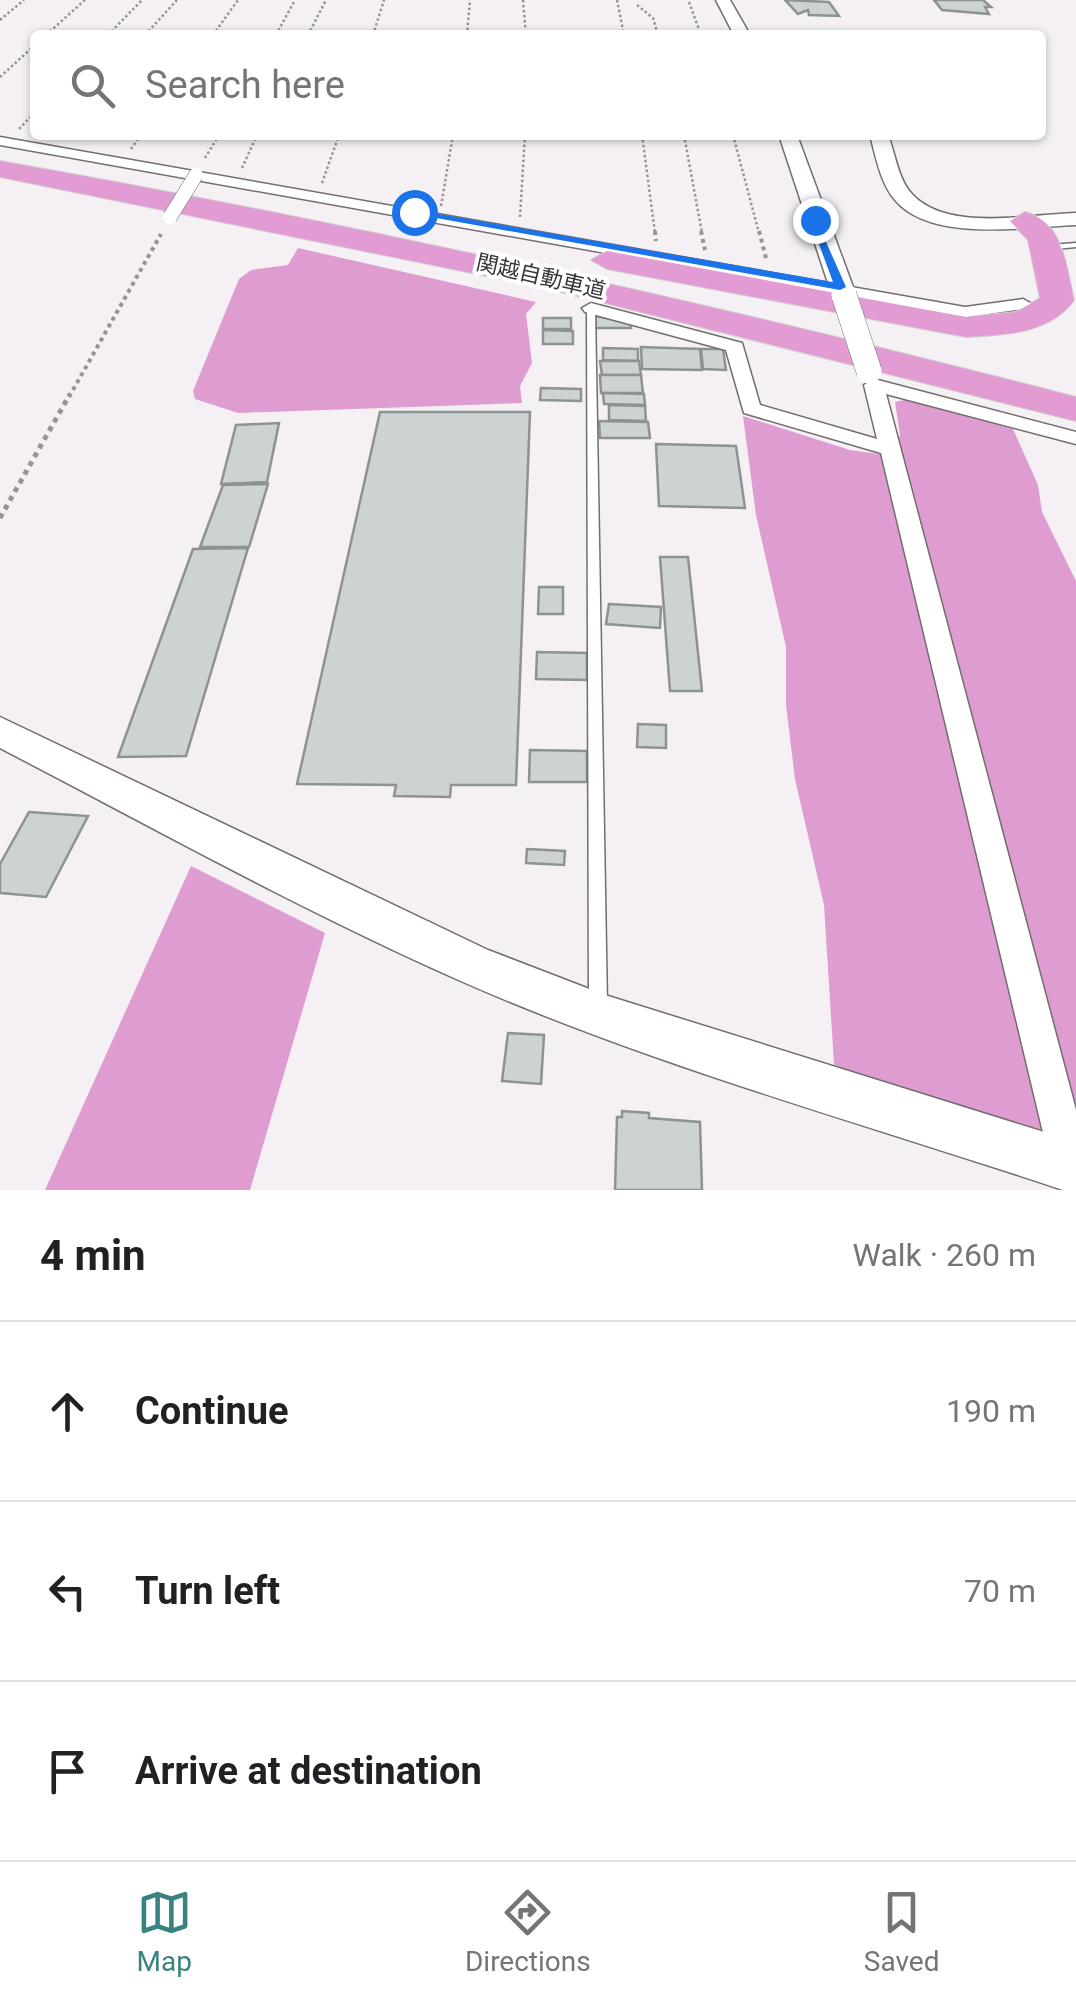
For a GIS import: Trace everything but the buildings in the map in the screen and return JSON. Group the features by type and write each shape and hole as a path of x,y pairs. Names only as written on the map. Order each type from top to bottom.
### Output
{"highway":[{"name":"関越自動車道","path":"0,156 235,189 687,292 1076,388"},
{"name":"関越自動車道","path":"0,169 488,264 932,370 1076,412"},
{"path":"235,189 966,327 1018,320 1054,306 1062,249 1025,222"}],"street":[{"path":"723,0 739,30"},
{"path":"790,140 871,378 1074,1175"},
{"path":"881,140 897,186 910,204 953,219 1076,219"},
{"path":"0,141 196,175 235,189 317,195 965,312 1023,304"},
{"path":"170,217 196,175"},
{"path":"591,308 735,347 751,409 889,449"},
{"path":"871,378 1076,438"},
{"path":"0,730 302,885 471,964 598,1014 1074,1175"}],"lane":[{"path":"591,308 598,1014"}],"path":[{"path":"0,20 24,0"},
{"path":"52,30 85,0"},
{"path":"113,30 142,0"},
{"path":"149,30 176,0"},
{"path":"217,30 238,0"},
{"path":"279,30 295,0"},
{"path":"311,30 326,0"},
{"path":"375,30 384,0"},
{"path":"467,30 470,0"},
{"path":"524,0 526,30"},
{"path":"618,0 623,30"},
{"path":"689,2 699,30"},
{"path":"636,5 653,18 657,30"},
{"path":"0,77 30,50"},
{"path":"196,175 216,140"},
{"path":"235,189 255,140"},
{"path":"317,195 337,140"},
{"path":"440,216 452,140"},
{"path":"519,231 525,140"},
{"path":"643,140 658,256"},
{"path":"685,140 705,264"},
{"path":"734,140 768,274"},
{"path":"0,518 161,234"}],"shaded area":[{"path":"298,248 536,302 526,314 532,363 520,386 522,403 238,413 195,399 193,391 239,279 251,270 288,265"},
{"path":"909,399 1013,429 1038,485 1042,512 1076,581 1076,1127 992,1132 880,1093 834,1064 824,905 795,779 786,705 786,647 756,515 743,416 850,450 894,456 900,435 895,402"},
{"path":"191,866 325,933 250,1190 45,1190"}],"route":[{"path":"414,212 840,287 815,220"}]}
